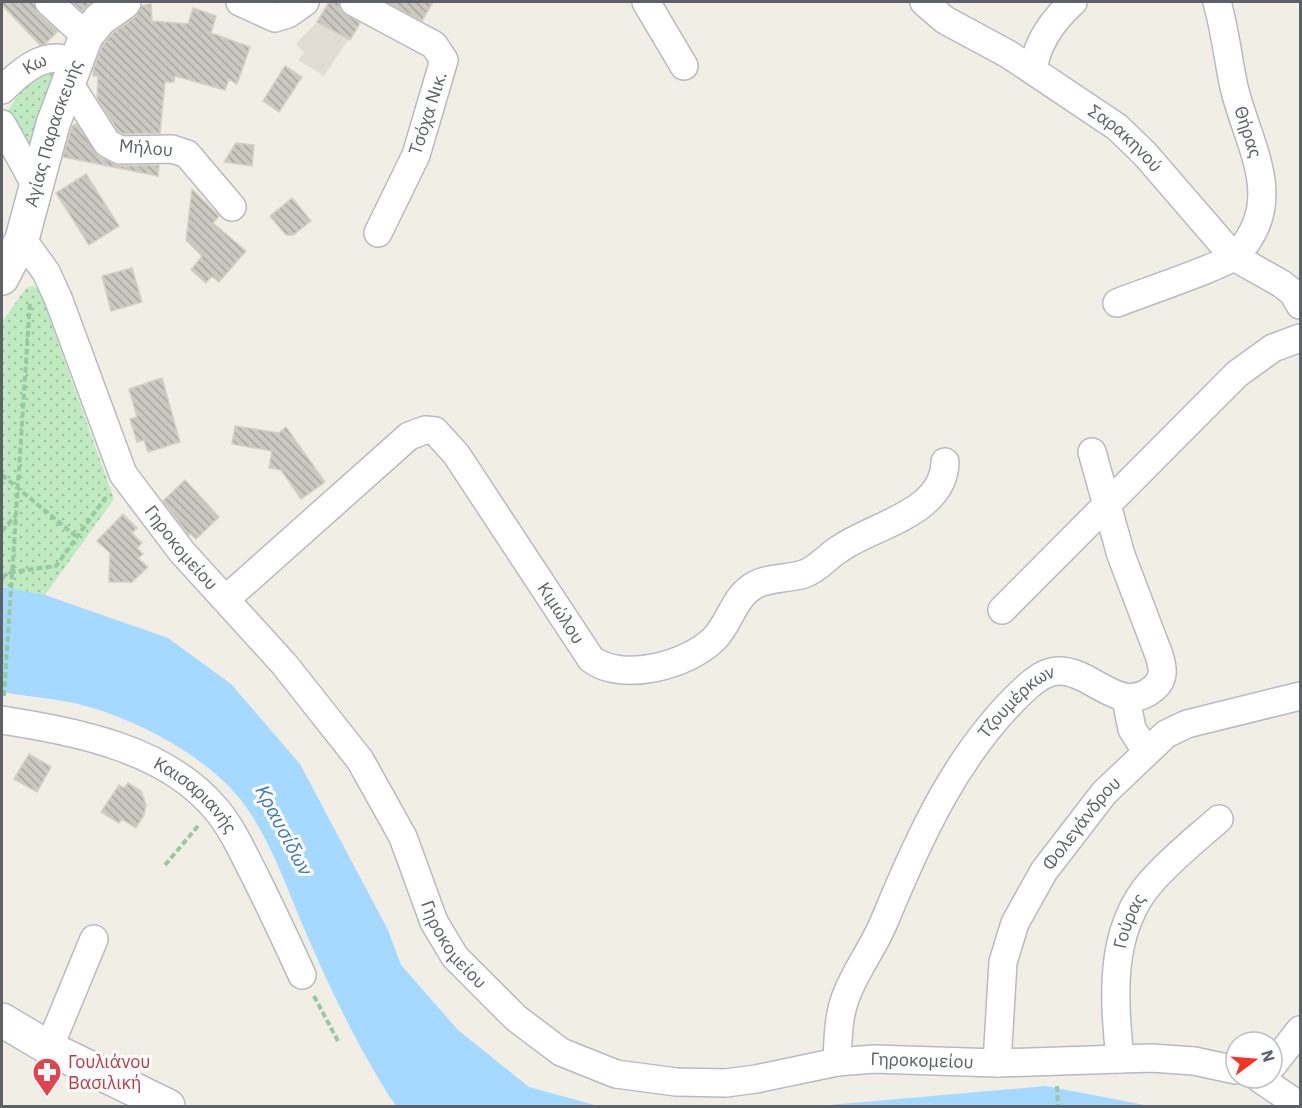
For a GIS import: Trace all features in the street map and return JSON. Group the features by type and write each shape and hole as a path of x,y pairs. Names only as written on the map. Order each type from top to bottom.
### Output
{"street":[{"name":"Μήλου","path":"49,2 76,61 107,143 120,150 172,149 187,154 232,207"},
{"name":"Αγίας Παρασκευής","path":"2,278 22,239 53,124 76,61 105,14 124,2"},
{"path":"240,2 275,18 288,14 305,2"},
{"name":"Τσόχα Νικ.","path":"354,2 434,45 444,60 416,155 378,233"},
{"path":"646,2 684,66"},
{"name":"Σαρακηνού","path":"924,2 945,20 1033,70 1130,138 1234,257 1291,280 1293,293 1300,305"},
{"path":"1033,70 1040,43 1073,2"},
{"name":"Θήρας","path":"1217,2 1234,87 1263,184 1261,212 1253,232 1234,257"},
{"name":"Κω","path":"2,90 12,80 47,58 65,58 76,61"},
{"path":"2,124 37,188"},
{"name":"Γηροκομείου","path":"22,239 46,273 58,298 123,474 182,552 226,599 332,722 373,778 403,837 437,929 455,957 492,996 541,1038 570,1057 600,1070 659,1081 726,1083 837,1062 874,1059 997,1063 1120,1059 1194,1061 1224,1067"},
{"path":"1117,303 1234,257"},
{"path":"1002,610 1237,374 1273,348 1300,338"},
{"name":"Κιμώλου","path":"226,599 409,436 425,430 435,431 456,454 591,659 605,667 659,667 690,655 713,640 741,596 752,586 813,570 841,548 905,517 940,486 945,474 945,462"},
{"path":"1092,452 1121,555 1159,655 1163,672 1159,683 1149,692 1126,699 1132,729 1146,751"},
{"name":"Τζουμέρκων","path":"837,1062 844,999 879,933 901,879 932,817 963,762 981,736 1026,688 1041,676 1053,671 1076,674 1126,699"},
{"name":"Φολεγάνδρου","path":"997,1063 1003,962 1020,914 1044,871 1104,793 1166,734 1187,724 1300,696"},
{"name":"Καισαριανής","path":"2,720 69,732 131,752 165,769 214,807 240,848 303,975"},
{"name":"Γούρας","path":"1120,1059 1114,1003 1115,981 1118,955 1130,913 1150,883 1219,819"},
{"path":"49,1048 94,939"},
{"path":"2,1020 132,1099 168,1107"},
{"path":"1284,1050 1300,1030"},
{"path":"1281,1090 1300,1106"}],"path":[{"path":"2,720 31,297"},
{"path":"2,577 11,572 56,566 123,474"},
{"path":"2,475 77,537"},
{"path":"2,531 15,516"},
{"path":"165,865 214,807"},
{"path":"303,975 339,1043"},
{"path":"1056,1079 1058,1107"}],"shaded area":[{"path":"329,2 362,19 324,76 298,60 304,53 296,44 317,22"}],"green space":[{"path":"53,64 61,65 33,146 28,147 3,117 25,86"},
{"path":"32,286 39,289 114,499 45,595 2,587 2,322 26,288"}],"water":[{"name":"Κραυσίδων","path":"2,587 45,595 168,638 231,684 300,764 388,930 401,965 458,1030 529,1087 598,1106 396,1106 370,1065 336,1000 266,841 246,807 234,792 219,777 180,748 136,724 90,707 2,692"},
{"path":"1046,1086 1150,1106 818,1106"}],"building":[{"path":"2,2 34,2 38,13 58,31 45,44 40,45 2,5"},
{"path":"72,2 89,2 89,4 82,11"},
{"path":"329,2 338,2 341,11 360,23 350,40 317,22"},
{"path":"386,2 433,2 422,21"},
{"path":"151,4 152,21 188,24 193,8 216,16 211,33 250,47 237,84 229,79 225,90 175,76 174,82 165,82 160,133 124,134 118,131 97,98 98,76 93,76 93,70 102,46 113,33 135,17 142,6"},
{"path":"285,66 302,77 279,112 263,101"},
{"path":"76,124 100,157 120,166 159,165 158,176 63,157 72,126"},
{"path":"236,143 254,145 252,166 224,162"},
{"path":"86,174 119,226 89,245 56,193"},
{"path":"192,189 219,216 213,223 246,251 219,282 212,276 206,283 191,270 202,256 186,240"},
{"path":"292,198 311,221 293,235 286,235 270,216"},
{"path":"132,268 142,302 111,311 102,276"},
{"path":"162,378 180,442 148,452 144,440 137,442 130,419 137,417 129,389"},
{"path":"235,426 279,433 286,427 325,482 301,499 281,470 269,468 272,451 232,444"},
{"path":"185,480 219,517 196,539 190,533 189,535 163,501"},
{"path":"123,514 137,528 132,533 142,543 137,548 143,554 138,558 148,567 132,582 109,582 110,553 97,541"},
{"path":"29,754 51,767 37,792 14,779"},
{"path":"128,783 141,791 146,805 144,815 136,828 122,819 119,823 101,812 119,785 124,788"}],"place":[{"name":"Γουλιάνου Βασιλική","path":"47,1098"}]}
